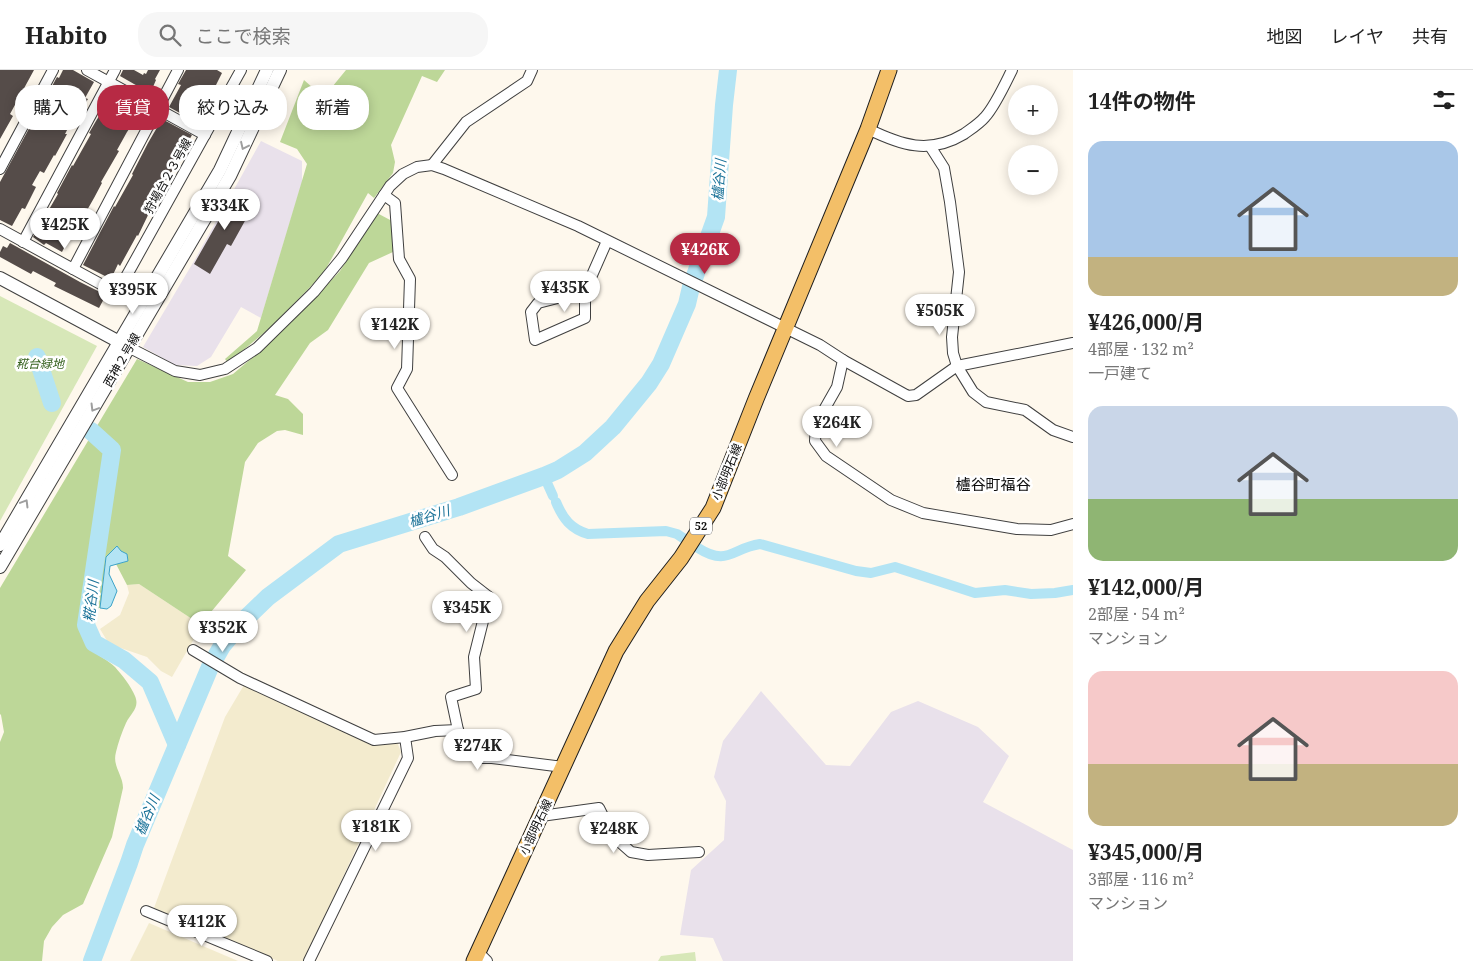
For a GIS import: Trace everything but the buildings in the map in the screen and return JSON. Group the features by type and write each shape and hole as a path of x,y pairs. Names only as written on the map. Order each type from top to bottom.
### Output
{"main road":[{"name":"小部明石線","path":"480,958 541,816 616,651 647,600 681,558 713,508 868,129 889,70"}],"street":[{"path":"0,169 53,70"},
{"path":"87,70 114,85"},
{"path":"23,242 115,70"},
{"path":"169,88 178,70"},
{"name":"狩場台２３号線","path":"73,269 117,293 241,70"},
{"name":"西神２号線","path":"0,567 125,345 220,170 267,70"},
{"name":"西神２号線","path":"0,545 230,176 280,70"},
{"path":"432,165 466,122 527,81 532,70"},
{"path":"868,129 893,141 920,146 930,146 955,139 975,127 985,117 1012,70"},
{"path":"169,115 205,135"},
{"path":"0,229 73,269 147,130"},
{"path":"930,146 944,168 959,272 952,337 953,353 957,366 972,392 986,402 1026,410 1053,430 1073,437"},
{"path":"0,278 175,371 200,375 225,369 257,348 314,292 342,258 390,186 403,174 417,166 432,165 578,226 820,345 908,396 916,395 957,366 1073,342"},
{"path":"384,195 395,203 399,259 410,279 407,369 397,388 452,475"},
{"path":"585,291 538,302 531,312 535,340 586,318 585,291 607,241"},
{"path":"843,360 837,387 816,424 815,441 826,456 891,500 923,513 1017,529 1051,530 1073,524"},
{"path":"425,537 433,549 445,557 471,583 489,597 474,657 476,689 451,697 458,730 467,748 478,758 563,767"},
{"path":"193,650 240,678 374,740 458,730"},
{"path":"309,961 408,758 405,737"},
{"path":"541,816 598,808 613,836 631,852 648,855 699,852"},
{"path":"146,911 267,961"}],"shaded area":[{"path":"261,141 302,161 302,182 261,318 241,307 211,357 197,366 175,365 143,347 194,261"},
{"path":"139,584 192,619 206,618 172,677 161,671 147,657 109,644 100,629 120,615 129,593 127,585"},
{"path":"244,685 373,743 397,742 401,752 304,961 278,961 154,908 225,717"},
{"path":"761,691 826,765 850,766 891,712 918,701 978,727 1009,756 983,802 1073,850 1073,961 723,961 713,938 680,935 691,870 724,840 726,801 714,777 723,741"},
{"path":"149,923 238,961 130,961"}],"green space":[{"path":"346,70 445,70 437,82 422,76 391,145 395,162 393,173 374,198 368,193 323,274 272,326 228,363 225,359 257,331 307,164 297,149 280,142 285,130 287,130 287,124 297,98 297,130 369,130 369,85 334,85"},
{"path":"304,80 310,85 302,85"},
{"path":"377,213 392,221 393,252 369,263 328,330 310,343 275,395 288,399 303,414 303,435 285,430 277,431 258,443 245,462 228,556 246,570 206,618 192,619 139,584 127,585 116,564 128,561 117,546 106,557 100,608 85,609 82,625 83,635 91,649 115,667 129,685 136,700 134,710 119,741 115,757 123,788 112,837 83,904 63,915 52,927 44,941 42,961 0,961 0,742 4,732 0,714 0,588 137,359 188,382 210,382 233,374 267,345 340,271"},
{"name":"糀台緑地","path":"0,296 97,346 0,521"},
{"path":"695,952 696,961 658,961 661,956"}],"water":[{"path":"117,546 127,554 128,561 110,566 109,574 117,591 111,606 107,609 100,608 106,557"}],"waterway":[{"name":"櫨谷川","path":"92,961 135,845 210,667 222,646 243,621 268,597 339,544 459,507 558,470 585,453 613,427 649,383 661,364 687,304 691,287 716,217 728,70"},
{"name":"糀谷川","path":"37,357 52,403"},
{"name":"糀谷川","path":"91,431 112,450 86,625 94,643 124,660 150,682 177,745"},
{"path":"544,476 553,496"},
{"path":"556,502 568,522 588,534 666,531 677,534 686,540"},
{"path":"698,548 716,556 723,556 760,544 856,571 871,573 895,567 975,593 1005,590 1031,594 1073,590"}],"district":[{"name":"櫨谷町福谷","path":"993,485"}]}
